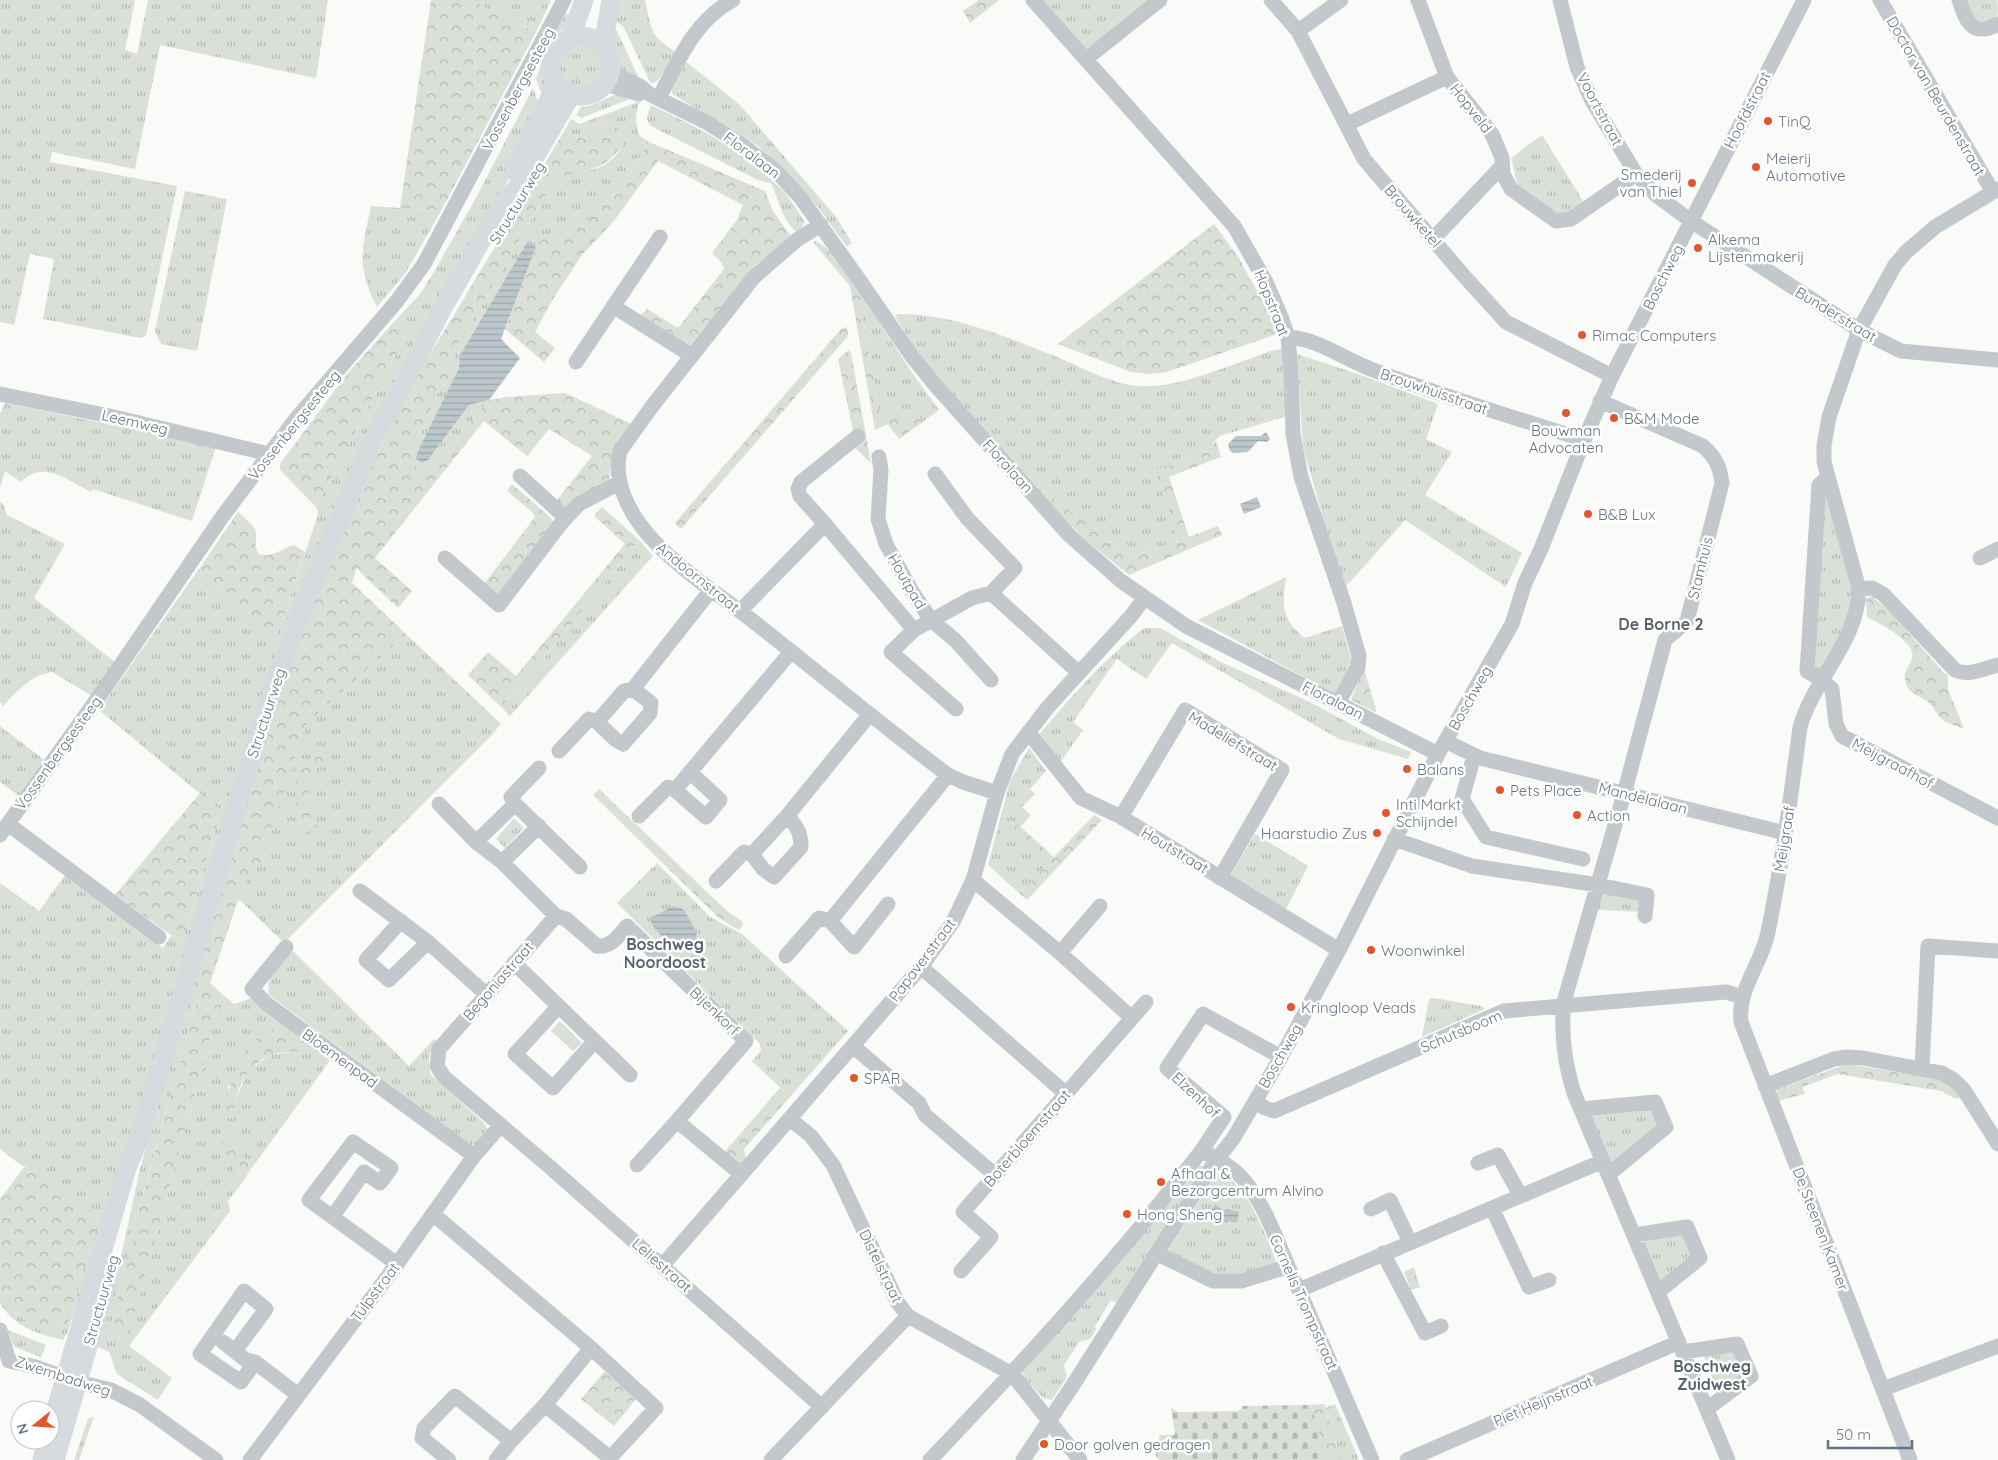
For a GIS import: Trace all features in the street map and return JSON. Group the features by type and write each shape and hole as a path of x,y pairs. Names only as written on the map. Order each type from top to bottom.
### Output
{"main road":[{"path":"577,37 584,0"},
{"path":"577,37 595,0"},
{"path":"603,45 611,0"},
{"path":"577,37 597,40 603,45 610,58 608,78 596,92 579,95 561,88 555,81 552,71 553,56 558,46 577,37"},
{"name":"Structuurweg","path":"504,203 508,185 555,81"},
{"name":"Structuurweg","path":"60,1406 71,1380 131,1195 139,1139 256,742 291,639 371,445 444,306 504,203 516,189 579,95"},
{"name":"Structuurweg","path":"444,306 466,289 579,95"},
{"name":"Structuurweg","path":"56,1460 71,1380"}],"street":[{"name":"Vossenbergsesteeg","path":"4,829 107,685 222,517 295,420 397,301 424,264 564,0"},
{"path":"655,97 695,31 713,13 733,0"},
{"name":"Hopstraat","path":"1032,0 1234,226 1266,282 1288,337 1293,434 1301,478 1341,595 1359,656 1358,667 1338,702"},
{"path":"1086,59 1160,0"},
{"name":"Brouwketel","path":"1271,0 1298,31 1364,160 1506,322 1612,376"},
{"path":"1298,31 1341,0"},
{"name":"Hopveld","path":"1418,0 1447,77 1492,134 1502,158 1502,174 1511,189 1556,221 1571,219 1636,174"},
{"name":"Voortstraat","path":"1560,0 1577,67 1586,89 1636,174 1656,196 1691,221"},
{"name":"Hoofdstraat","path":"1691,221 1804,0"},
{"name":"Doctor van Beurdenstraat","path":"1880,0 1995,190"},
{"path":"1959,0 1966,19 1973,27 1980,30 1998,24"},
{"path":"1347,124 1447,77"},
{"name":"Floralaan","path":"608,78 638,94 655,97 706,122 742,145 774,169 800,197 821,225 911,356 951,404 1095,560 1144,599 1186,626 1338,702 1442,747"},
{"path":"1433,240 1502,166"},
{"name":"Meijgraaf","path":"1742,997 1758,963 1768,934 1800,727 1805,710 1854,623 1858,611 1859,590 1827,478 1824,446 1827,421 1859,330 1894,265 1935,227 1995,190"},
{"name":"Bunderstraat","path":"1691,221 1859,330 1902,351 1998,360"},
{"name":"Boschweg","path":"1022,1460 1050,1420 1131,1292 1158,1254 1216,1160 1233,1139 1281,1057 1339,950 1442,747 1512,624 1525,583 1541,549 1600,401 1691,221"},
{"name":"Andoornstraat","path":"821,225 798,239 754,277 692,356 620,451 618,460 619,483 628,504 652,539 711,590 948,775 997,793"},
{"path":"576,362 660,237"},
{"path":"613,306 692,356"},
{"name":"Brouwhuisstraat","path":"1288,337 1303,338 1370,369 1455,399 1584,440"},
{"name":"Leemweg","path":"0,394 110,416 269,454"},
{"name":"Stamhuis","path":"1600,401 1703,446 1714,455 1720,468 1722,483 1687,621 1665,640 1599,885 1563,1005 1562,1030 1566,1065 1581,1109 1605,1168 1728,1460"},
{"path":"858,436 801,482 798,489 800,496 914,630"},
{"name":"Houtpad","path":"879,457 881,470 878,510 880,528 886,544 912,593 931,620 954,640 991,680"},
{"path":"935,474 968,518 1015,568 991,593 972,598 914,630 891,652 956,709"},
{"path":"520,476 566,518"},
{"name":"Meijgraaf","path":"1822,680 1807,671 1806,664 1819,485 1827,478"},
{"path":"446,558 505,609 566,518 579,504 619,483"},
{"path":"740,612 824,524"},
{"path":"1980,558 1998,549"},
{"path":"1859,590 1872,588 1883,594 1960,673 1969,673 1998,664"},
{"path":"598,722 624,691 633,689 711,590"},
{"path":"991,593 1079,673"},
{"name":"Papaverstraat","path":"662,1266 921,967 952,922 973,880 997,793 1012,754 1028,732 1132,616 1144,599"},
{"path":"676,790 790,653"},
{"name":"Meijgraafhof","path":"1822,680 1832,689 1836,724 1842,736 1998,818"},
{"path":"559,751 590,719 598,722 616,740 623,744 650,713 651,703 633,689"},
{"name":"Madeliefstraat","path":"1121,817 1185,710 1282,770 1220,878"},
{"path":"752,854 787,816 870,714"},
{"name":"Houtstraat","path":"1028,732 1081,798 1121,817 1339,950"},
{"name":"Mandelalaan","path":"1442,747 1785,833"},
{"path":"1474,756 1462,799 1486,837 1583,859"},
{"path":"539,768 511,797 515,804 580,868"},
{"path":"639,816 668,787 676,790 706,817 720,800 691,773"},
{"path":"830,921 948,775"},
{"path":"439,804 476,842 502,862 556,916"},
{"path":"476,842 515,804"},
{"path":"716,881 744,852 752,854 763,869 774,877 801,847 801,835 787,816"},
{"path":"502,862 539,826"},
{"path":"4,829 159,937"},
{"path":"1394,839 1472,866 1599,885 1647,895 1645,916"},
{"path":"973,880 1060,952 1132,1018"},
{"path":"360,891 428,942 486,996"},
{"path":"786,956 819,918 830,921 854,947 888,904"},
{"path":"1060,952 1100,906"},
{"name":"Bijenkorf","path":"556,916 566,919 592,942 603,947 610,944 627,926 746,1041 676,1121"},
{"name":"Begoniastraat","path":"501,1125 444,1077 437,1066 439,1049 556,916"},
{"path":"401,921 366,960 389,980 428,942"},
{"path":"1922,1069 1928,946 1998,951"},
{"name":"Bloemenpad","path":"286,947 252,989 267,1004 474,1156"},
{"path":"514,963 630,1075"},
{"path":"921,967 1065,1093"},
{"name":"Schutsboom","path":"1255,1101 1265,1108 1274,1111 1504,1011 1726,992 1742,997"},
{"name":"De Steenen Kamer","path":"1742,997 1741,1022 1910,1460"},
{"name":"Boterbloemstraat","path":"961,1271 991,1237 963,1212 1146,1002"},
{"path":"558,1007 515,1054 553,1088 594,1041"},
{"name":"Elzenhof","path":"1202,1150 1224,1117 1167,1068 1203,1014 1281,1057"},
{"path":"853,1046 918,1103 925,1115 995,1175"},
{"path":"1765,1086 1834,1059 1847,1057 1922,1069 1942,1074 1954,1080 1964,1090 1998,1144"},
{"path":"1299,1290 1520,1195 1605,1168 1666,1126 1655,1102 1581,1109"},
{"name":"Distelstraat","path":"790,1119 811,1136 833,1164 898,1303 908,1316 1012,1374"},
{"path":"637,1165 676,1121 741,1174"},
{"name":"Tulpstraat","path":"250,1460 397,1264 474,1156 501,1125"},
{"name":"Leliestraat","path":"501,1125 822,1407"},
{"path":"333,1216 364,1172 380,1183 391,1168 353,1142 310,1200 397,1264"},
{"path":"930,1460 1012,1374 1152,1214 1202,1150 1216,1160"},
{"path":"1478,1163 1498,1155 1520,1195"},
{"name":"Cornelis Trompstraat","path":"1216,1160 1235,1170 1258,1199 1372,1460"},
{"path":"1371,1209 1390,1200 1410,1242"},
{"path":"1492,1208 1529,1287 1548,1280"},
{"path":"433,1214 590,1348 656,1408 610,1458 545,1405"},
{"path":"1634,1235 1687,1227 1700,1258 1658,1292"},
{"path":"1383,1253 1425,1333 1441,1326"},
{"path":"1158,1254 1213,1281 1241,1281 1287,1267"},
{"path":"235,1351 266,1308 244,1291 200,1354 241,1382 256,1362"},
{"path":"771,1460 908,1316"},
{"name":"Zwembadweg","path":"0,1330 9,1361 36,1367 71,1380 111,1390 140,1406 216,1460"},
{"path":"223,1342 246,1360 256,1362 298,1395"},
{"name":"Piet Heijnstraat","path":"1407,1460 1681,1347 1737,1344 1751,1376 1707,1409"},
{"path":"1883,1390 1998,1346"},
{"path":"496,1460 545,1405 590,1348"},
{"path":"1012,1374 1050,1420 1078,1459"},
{"path":"449,1460 422,1438 424,1428 456,1396 511,1441"}],"green space":[{"path":"0,0 135,0 125,50 137,54 148,0 328,0 316,78 160,45 135,169 52,152 50,162 177,186 146,336 140,338 43,319 54,259 30,254 14,325 0,322"},
{"path":"431,0 471,0 536,32 441,211 400,208"},
{"path":"471,0 548,0 551,1 536,32"},
{"path":"616,0 645,0 651,26 656,36 677,53 659,79 654,83 650,82 623,26 611,19"},
{"path":"979,0 999,0 970,23 963,11"},
{"path":"1038,0 1154,0 1083,51"},
{"path":"1962,0 1997,0 1997,16 1987,21 1977,20 1970,14"},
{"path":"564,13 575,16 570,24 553,40 546,52 544,72 548,88 542,95 536,79 545,52"},
{"path":"613,28 617,31 641,83 621,70 619,55 610,41"},
{"path":"581,44 593,48 599,54 603,66 599,78 593,84 581,88 569,84 563,78 559,66 563,54 569,48"},
{"path":"684,60 739,104 837,218 852,243 847,247 818,207 785,171 758,146 672,94 671,83"},
{"path":"533,88 537,99 543,103 500,198 407,364 67,1333 63,1340 36,1332 19,1324 0,1303 28,1322 45,1327 67,1325 27,1166 22,1166 0,1149 0,883 39,911 65,875 163,948 171,936 182,943 221,811 99,710 199,569 274,645 317,518 318,512 316,507 405,337 392,324 420,294 434,272 478,194"},
{"path":"620,94 632,98 581,118 576,115 581,107 592,105"},
{"path":"640,101 636,118 639,135 649,142 624,183 583,224 544,237 536,247 528,242 460,355 459,368 418,451 428,460 469,405 489,400 435,465 422,471 412,461 412,451 439,390 448,379 456,348 554,181 604,165 621,149 606,127 585,134 560,138 571,119 580,124"},
{"path":"651,105 720,141 766,175 784,192 805,222 799,233 788,223 771,183 758,180 651,126 647,119"},
{"path":"606,127 618,128 628,137 620,149 605,163 554,181 456,348 448,379 439,390 412,451 412,461 422,471 435,465 489,400 564,393 631,424 614,451 609,482 564,513 554,504 592,456 549,429 527,456 484,421 375,558 412,591 398,608 357,567 352,583 406,634 306,724 262,860 249,875 238,900 210,983 222,994 133,1321 125,1338 118,1337 112,1332 111,1322 134,1237 136,1219 197,1001 191,986 275,695 341,529 416,376 560,138 585,134"},
{"path":"1542,135 1585,204 1565,218 1518,187 1511,158"},
{"path":"649,142 765,191 773,211 792,238 755,265 689,346 641,315 647,309 678,328 724,269 722,263 712,253 737,220 743,205 658,161 613,222 582,255 553,299 535,332 555,348 544,362 505,329 536,247 544,237 583,224 595,214 624,183"},
{"path":"185,191 227,199 197,351 161,344 155,331"},
{"path":"371,206 441,211 405,274 377,307 366,280 363,257 363,246"},
{"path":"1214,224 1239,258 1280,333 1167,372 1149,374 1131,372 1058,344"},
{"path":"815,241 823,245 837,259 866,302 860,303 881,418 892,415 899,423 914,411 923,422 899,439 888,424 875,430 850,286 813,242"},
{"path":"866,302 939,410 923,422 914,411 899,423 881,419 860,303"},
{"path":"897,314 938,317 999,334 1107,379 1139,386 1181,382 1274,350 1282,349 1287,416 1220,436 1203,453 1155,470 1179,541 1130,558 1017,472 975,424 912,344 895,316"},
{"path":"392,324 405,337 316,507 283,473 280,469 280,464 347,374"},
{"path":"847,327 848,336 681,529 675,523 841,329"},
{"path":"849,350 871,463 852,445 855,440 838,359"},
{"path":"1297,354 1358,374 1438,404 1426,439 1452,452 1425,495 1522,553 1506,587 1405,520 1343,588 1303,447"},
{"path":"5,403 216,446 192,521 93,489 91,492 64,477 47,472 38,472 30,475 21,482 5,471 0,488 0,414"},
{"path":"1216,441 1221,457 1169,477 1189,537 1218,526 1222,535 1129,575 1086,540 1017,472 1130,558 1179,541 1155,470 1202,453"},
{"path":"512,484 554,522 499,596 484,584 535,517 532,512 507,491"},
{"path":"1825,494 1853,593 1849,622 1820,670 1815,671 1814,597"},
{"path":"0,502 3,504 7,515 65,544 34,598 116,663 92,696 52,672 37,676 31,680 19,689 3,706 0,702"},
{"path":"602,507 639,540 537,667 501,707 468,675 488,652 516,676 625,544 594,516"},
{"path":"238,512 255,529 257,550 262,555 278,552 294,545 305,552 274,646 199,569"},
{"path":"639,540 653,556 510,716 501,707 537,667"},
{"path":"1286,577 1284,604 1287,618 1305,638 1342,626 1352,662 1341,690 1334,693 1198,620"},
{"path":"1873,597 1892,614 1944,673 1948,675 1948,689 1964,729 1943,720 1928,702 1910,691 1907,687 1905,675 1912,659 1910,648 1900,637 1867,617 1866,599"},
{"path":"1144,628 1160,628 1221,662 1310,702 1378,739 1411,752 1408,759 1339,739 1172,643 1146,679 1117,659 1073,722 1083,730 1059,764 1038,736 1075,693 1129,640"},
{"path":"406,634 501,724 284,943 238,900 249,874 262,860 306,723","holes":["329,754 315,769 309,782 303,835 298,816 296,789"]},
{"path":"1364,668 1377,713 1351,700"},
{"path":"0,726 47,762 22,798 0,782"},
{"path":"1029,748 1046,771 1030,789 1035,794 1022,807 1031,815 1020,827 1015,823 1046,866 1019,893 988,865 1010,781"},
{"path":"329,753 326,766 315,769 309,785 309,798 317,827 302,835 296,798 299,770 309,759"},
{"path":"599,789 728,912 742,921 743,925 739,930 719,918 593,795"},
{"path":"200,793 221,811 182,943 115,895"},
{"path":"1094,815 1102,820 1027,900 1019,893 1046,866 1009,830 1015,822 1054,857"},
{"path":"514,818 524,828 505,848 496,839"},
{"path":"1255,834 1308,866 1284,913 1228,880"},
{"path":"657,863 710,917 742,934 848,1031 790,1097 752,1061 761,1051 760,1044 617,903","holes":["688,917 694,928 697,943 689,950"]},
{"path":"1600,893 1646,901 1644,912 1598,910"},
{"path":"293,951 409,1066 434,1039 437,1041 429,1057 431,1075 484,1123 487,1129 475,1144 471,1145 269,995 269,981 274,970"},
{"path":"191,986 197,1001 136,1218 134,1237 112,1332 118,1337 125,1338 133,1321 222,994 234,1004 255,997 287,1025 265,1033 228,1087 233,1118 233,1106 248,1071 270,1055 293,1052 312,1044 331,1059 251,1169 232,1140 219,1143 242,1183 228,1201 230,1211 129,1346 172,1378 158,1400 117,1374 109,1352 95,1346 120,1261 140,1169"},
{"path":"1433,998 1481,1006 1485,1009 1422,1037 1429,999"},
{"path":"560,1021 582,1043 573,1051 551,1031"},
{"path":"287,1025 312,1044 308,1050 273,1054 253,1067 242,1082 236,1099 233,1118 225,1118 231,1082 240,1060 255,1041 265,1033"},
{"path":"1847,1064 1946,1080 1961,1098 1956,1099 1941,1091 1838,1074 1802,1087 1805,1094 1778,1101 1777,1089"},
{"path":"780,1088 790,1097 744,1149 746,1161 738,1169 722,1155"},
{"path":"1652,1107 1659,1125 1611,1166 1590,1114"},
{"path":"232,1139 251,1169 242,1183 218,1143"},
{"path":"1198,1163 1204,1168 1118,1304 1111,1300 1095,1326 1096,1330 1090,1339 1079,1342 1064,1365 1067,1377 1052,1400 1044,1399 1023,1377 1023,1372"},
{"path":"25,1166 100,1217 67,1325 45,1327 28,1322 0,1303 0,1199"},
{"path":"1217,1173 1228,1178 1246,1198 1261,1225 1277,1264 1244,1273 1219,1274 1205,1270 1167,1252"},
{"path":"1683,1231 1693,1257 1662,1282 1643,1238"},
{"path":"1414,1267 1420,1287 1411,1290 1404,1272"},
{"path":"8,1330 46,1345 41,1357 14,1347"},
{"path":"1733,1349 1743,1373 1718,1393 1703,1354"},
{"path":"605,1371 636,1399 614,1426 581,1399"},
{"path":"1325,1404 1341,1460 1327,1460 1311,1405"},
{"path":"1335,1404 1359,1460 1341,1460 1325,1408"},
{"path":"1311,1405 1327,1460 1159,1460 1156,1456 1156,1447 1160,1445 1159,1435 1175,1435 1171,1408 1178,1412 1237,1411 1242,1409 1242,1406"},
{"path":"94,1416 79,1460 74,1460 88,1419"}],"shaded area":[{"path":"528,241 536,247 501,339 520,358 489,400 469,405 428,460 422,463 416,459 418,451 459,368 460,355"},
{"path":"1266,432 1270,439 1267,442 1258,441 1248,452 1233,453 1230,451 1228,444 1236,436 1261,436"},
{"path":"1257,497 1261,507 1244,514 1240,504"},
{"path":"674,906 683,909 696,935 694,946 679,951 658,932 651,923 650,918"},
{"path":"1215,1204 1224,1211 1226,1209 1239,1212 1237,1222 1228,1221 1227,1223 1211,1211"}],"place":[{"name":"TinQ","path":"1768,121"},
{"name":"Meierij Automotive","path":"1756,167"},
{"name":"Smederij van Thiel","path":"1692,183"},
{"name":"Alkema Lijstenmakerij","path":"1698,248"},
{"name":"Rimac Computers","path":"1582,335"},
{"name":"Bouwman Advocaten","path":"1566,413"},
{"name":"B&M Mode","path":"1614,418"},
{"name":"B&B Lux","path":"1588,514"},
{"name":"Balans","path":"1407,769"},
{"name":"Pets Place","path":"1500,790"},
{"name":"Inti Markt Schijndel","path":"1386,813"},
{"name":"Action","path":"1577,815"},
{"name":"Haarstudio Zus","path":"1377,833"},
{"name":"Woonwinkel","path":"1371,950"},
{"name":"Kringloop Veads","path":"1291,1007"},
{"name":"SPAR","path":"854,1078"},
{"name":"Afhaal & Bezorgcentrum Alvino","path":"1161,1182"},
{"name":"Hong Sheng","path":"1127,1214"},
{"name":"Door golven gedragen","path":"1044,1444"}],"district":[{"name":"De Borne 2","path":"1661,624"},
{"name":"Boschweg Noordoost","path":"665,953"},
{"name":"Boschweg Zuidwest","path":"1712,1375"}]}
